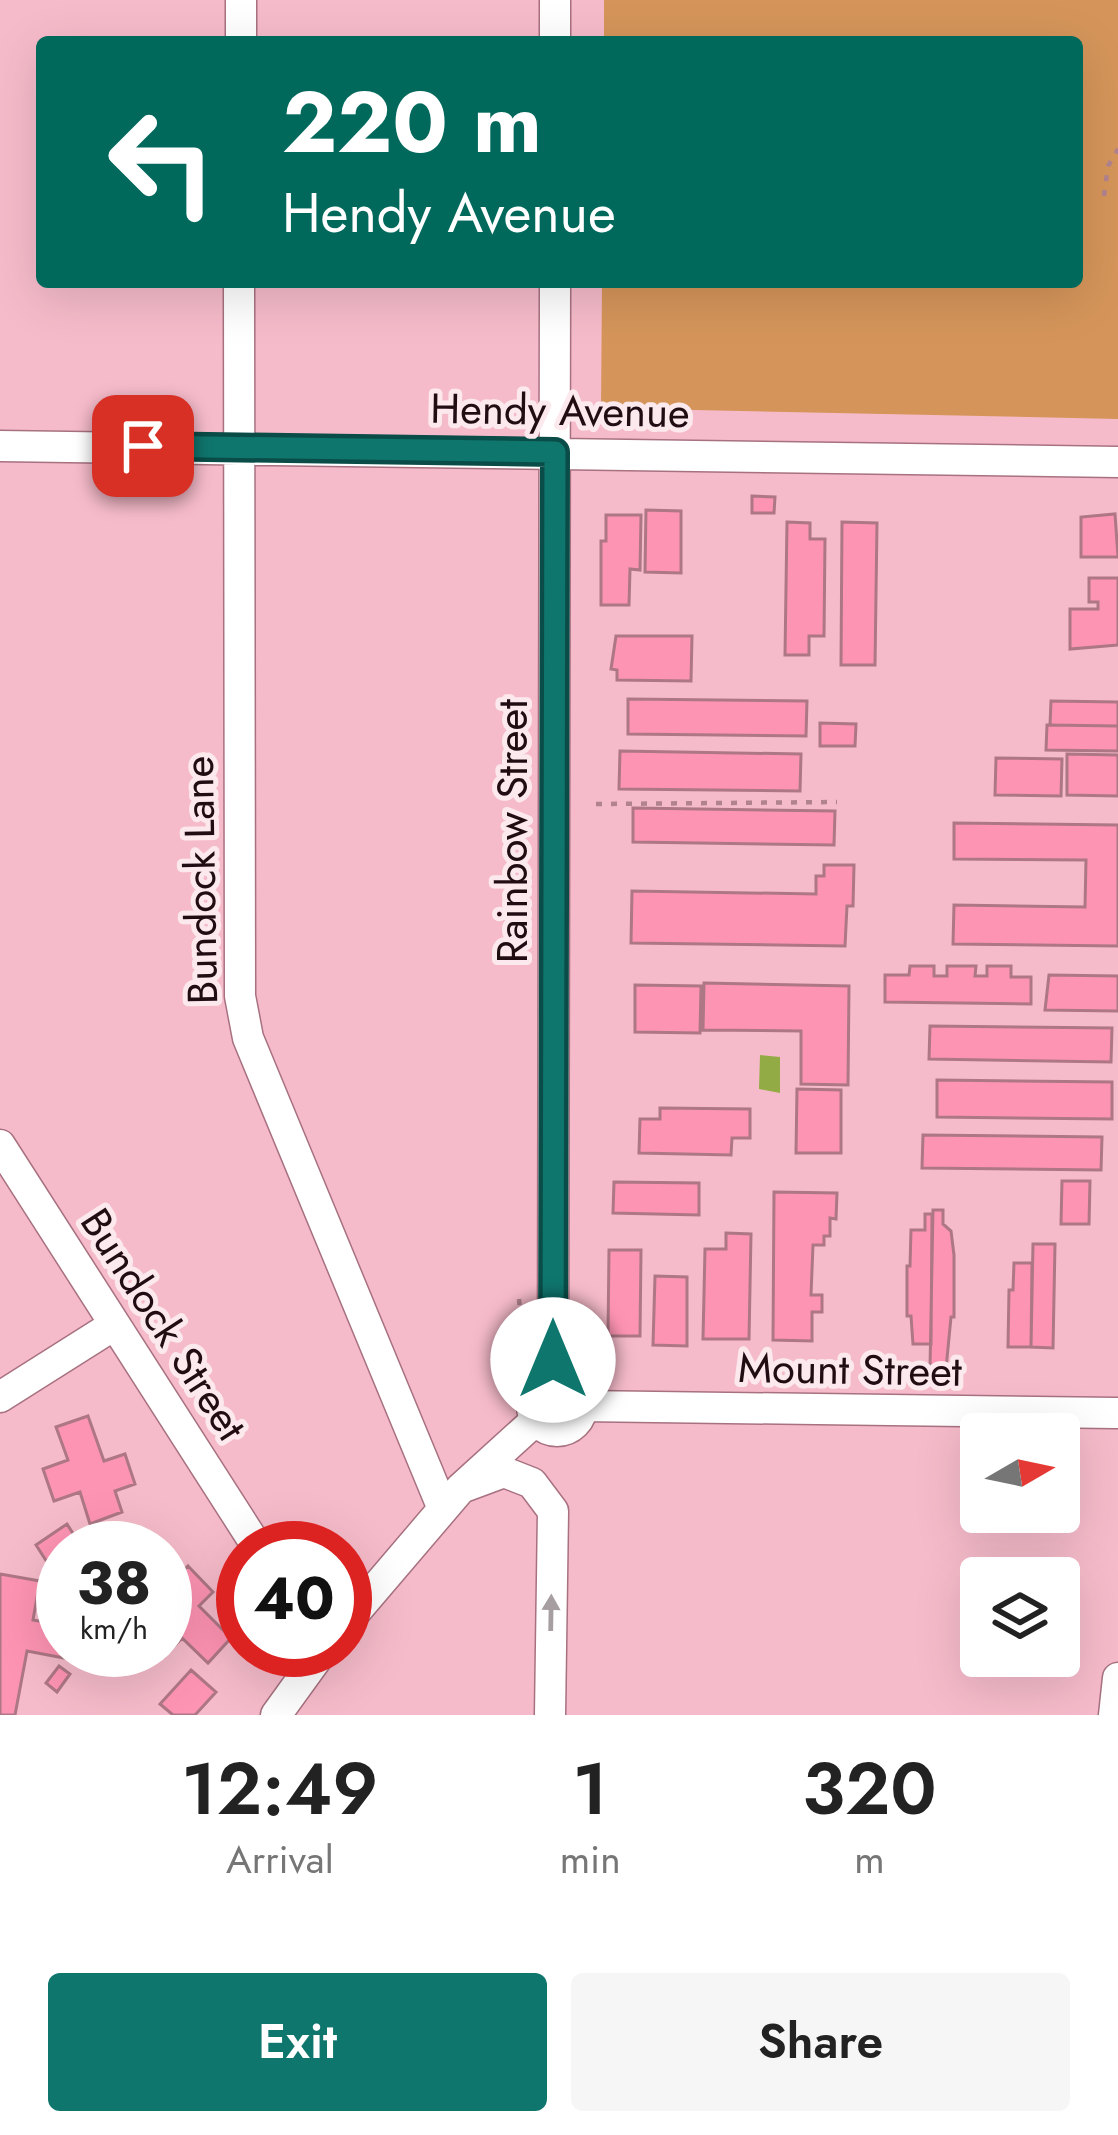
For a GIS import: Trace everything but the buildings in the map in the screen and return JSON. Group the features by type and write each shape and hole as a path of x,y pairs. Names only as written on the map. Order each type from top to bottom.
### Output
{"street":[{"path":"241,0 241,36"},
{"path":"555,0 555,36"},
{"name":"Bundock Lane","path":"239,288 239,996 248,1038 452,1498"},
{"name":"Rainbow Street","path":"553,1381 555,288"},
{"name":"Hendy Avenue","path":"0,446 1118,462"},
{"name":"Bundock Street","path":"0,1145 241,1521"},
{"path":"0,1397 114,1325"},
{"path":"553,1381 573,1386 582,1406 577,1421 564,1430 548,1429 536,1420 534,1396 553,1381"},
{"name":"Mount Street","path":"582,1406 1117,1415"},
{"path":"372,1592 452,1498 536,1420"},
{"path":"452,1498 504,1472 532,1483 553,1511 550,1715"},
{"path":"276,1715 303,1677"},
{"path":"1114,1715 1118,1678"}],"path":[{"path":"1104,196 1108,166 1118,149"},
{"path":"596,804 837,802"},
{"path":"519,1299 519,1316"}],"shaded area":[{"path":"604,0 1118,0 1118,419 601,408 602,288 1083,288 1083,36 604,36"},
{"path":"760,1055 780,1057 780,1093 759,1089"}],"route":[{"path":"143,446 555,452 553,1360"}]}
